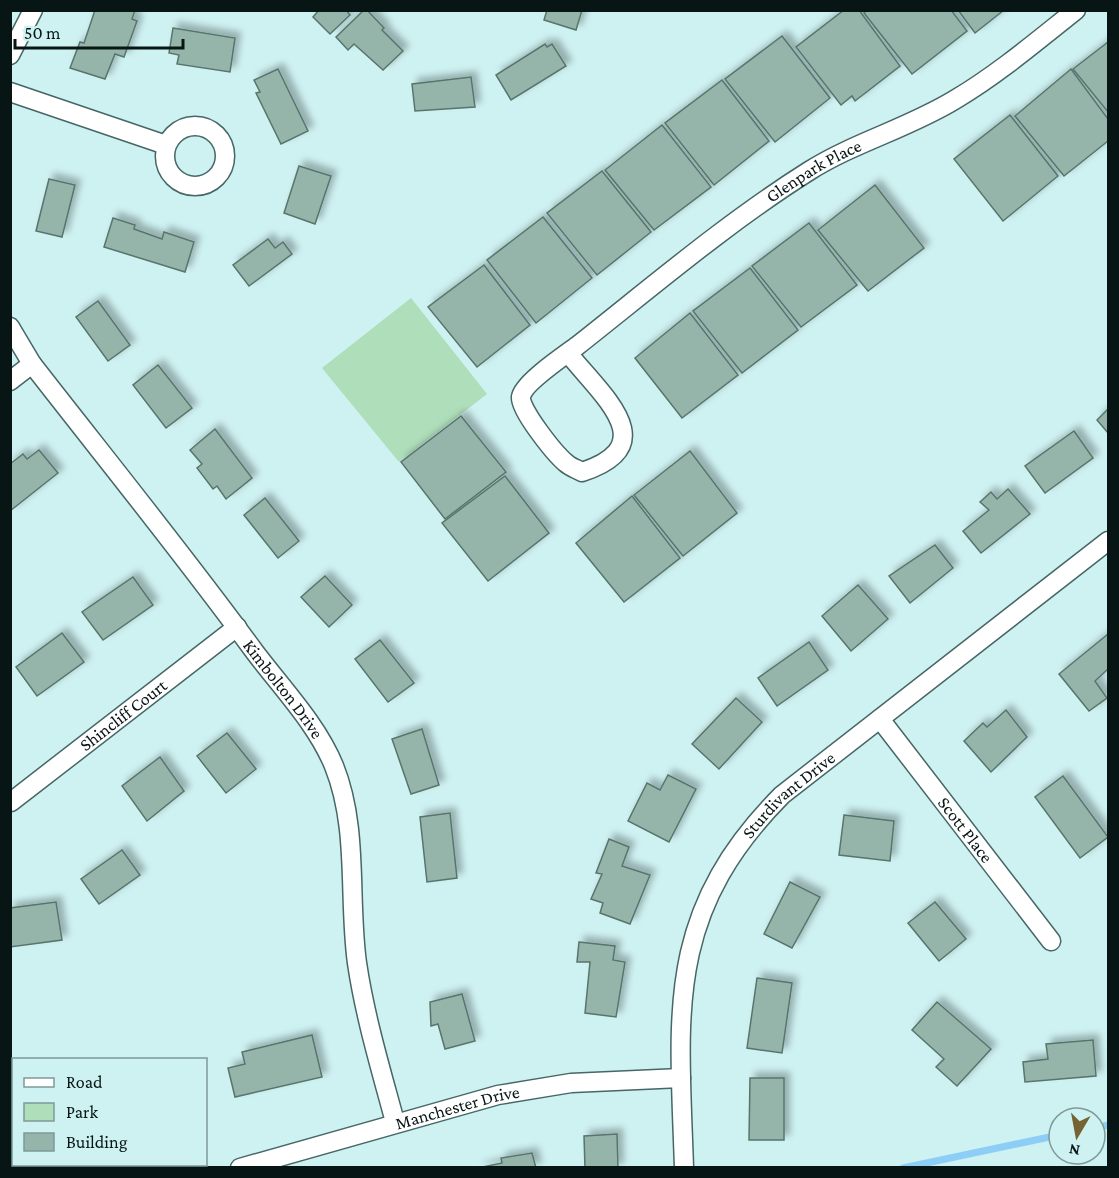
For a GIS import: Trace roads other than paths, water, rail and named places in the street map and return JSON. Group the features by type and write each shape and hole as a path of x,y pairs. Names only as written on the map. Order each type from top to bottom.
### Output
{"street":[{"path":"10,55 33,10"},
{"name":"Glenpark Place","path":"568,353 624,426 624,441 620,451 603,465 582,472 567,464 522,407 521,396 526,386 568,353 729,228 810,171 848,150 918,120 957,99 1076,10"},
{"path":"10,92 166,146"},
{"name":"Kimbolton Drive","path":"10,327 32,364 237,627 313,729 333,765 343,795 349,832 357,963 370,1031 395,1122"},
{"path":"10,381 32,364"},
{"name":"Sturdivant Drive","path":"684,1167 680,1019 687,960 703,904 748,831 782,795 1108,541"},
{"name":"Shincliff Court","path":"11,802 237,627"},
{"name":"Scott Place","path":"880,718 1051,941"},
{"name":"Manchester Drive","path":"240,1167 395,1122 534,1088 571,1083 681,1078"}],"waterway":[{"path":"903,1168 1047,1138"}]}
